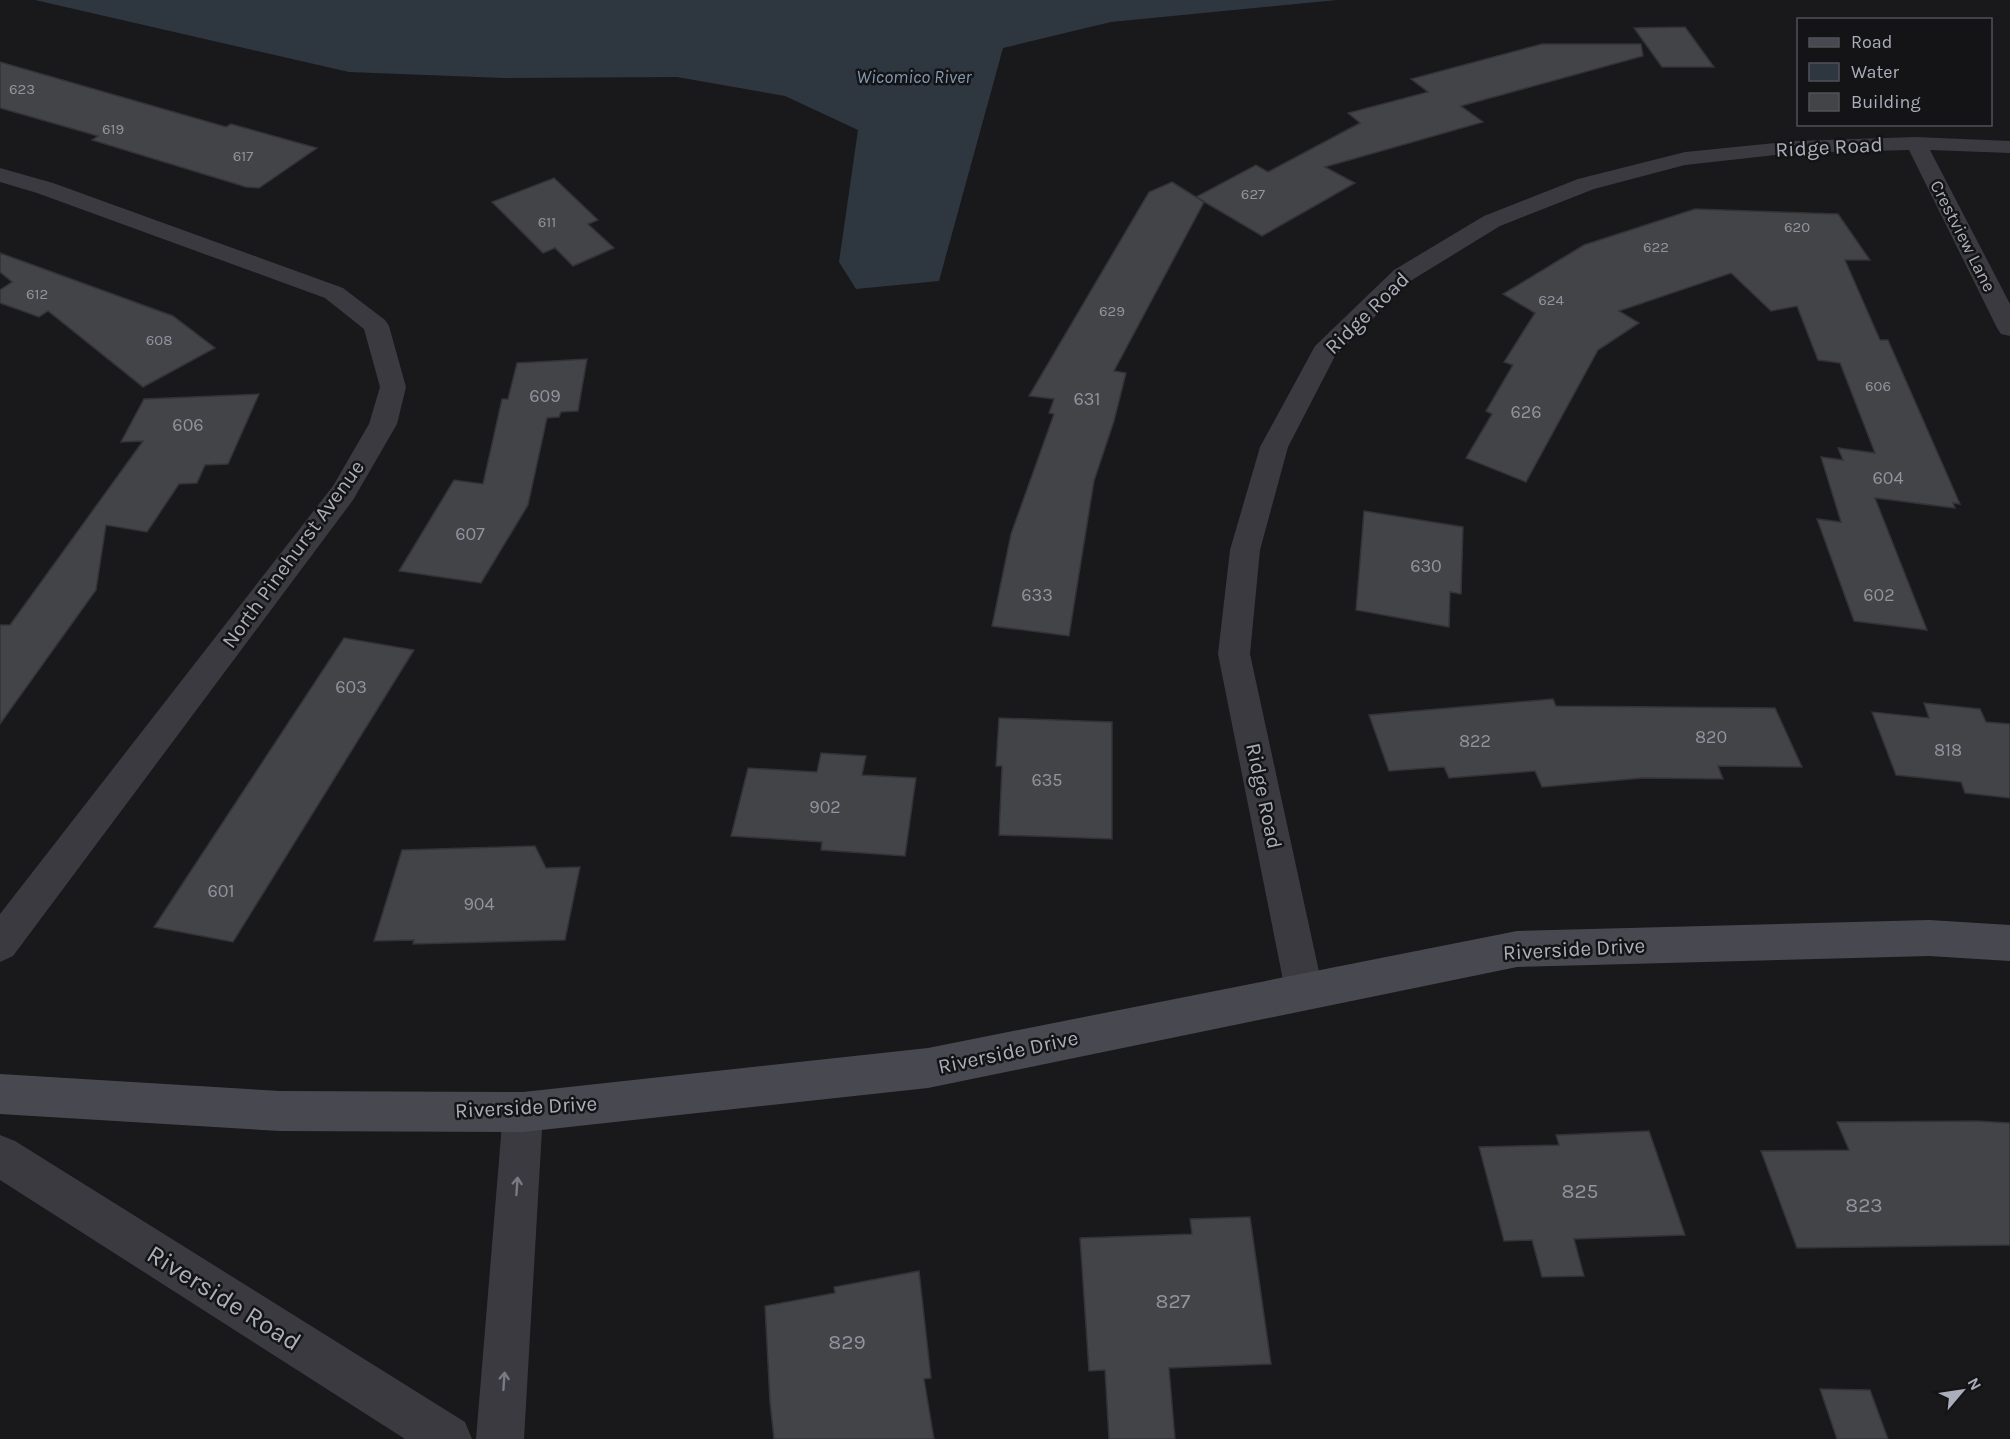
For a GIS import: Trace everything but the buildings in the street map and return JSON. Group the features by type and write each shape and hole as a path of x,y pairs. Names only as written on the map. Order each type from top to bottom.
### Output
{"street":[{"name":"Ridge Road","path":"1304,990 1234,654 1245,550 1274,447 1324,352 1403,275 1492,221 1586,184 1684,159 1794,147 1916,143 2010,147"},
{"name":"Crestview Lane","path":"1916,143 2010,328"},
{"name":"North Pinehurst Avenue","path":"0,175 45,188 334,293 376,326 386,355 393,387 383,424 344,493 0,944"},
{"name":"Riverside Drive","path":"0,1094 280,1111 522,1112 928,1068 1304,990 1516,949 1929,938 2010,943"},
{"path":"500,1439 522,1112"},
{"name":"Riverside Road","path":"0,1156 448,1439"}],"water":[{"name":"Wicomico River","path":"35,0 1337,0 1111,22 1003,48 939,281 856,289 839,262 858,130 785,96 677,77 504,78 349,72"}]}
